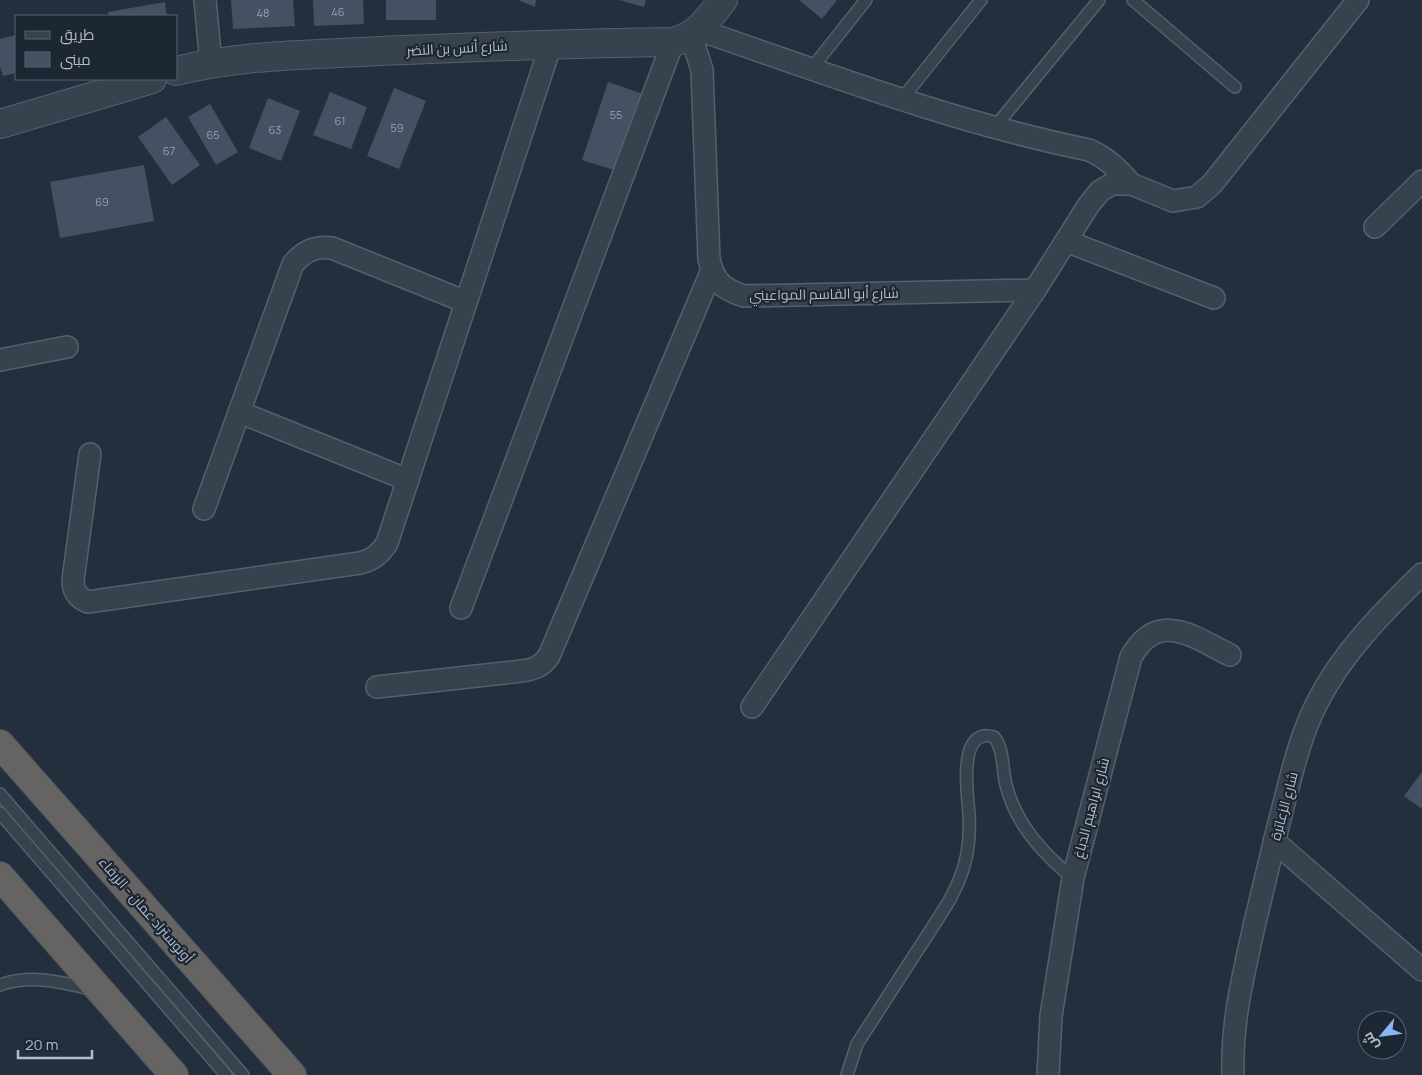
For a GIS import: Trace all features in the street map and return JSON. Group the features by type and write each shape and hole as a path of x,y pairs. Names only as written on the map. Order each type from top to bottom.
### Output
{"highway":[{"name":"أوتوستراد عمان - الزرقاء","path":"0,744 292,1075"},
{"path":"0,876 174,1075"}],"street":[{"path":"205,0 211,64"},
{"path":"461,608 688,36 723,0"},
{"path":"752,707 1035,290 1088,206 1100,191 1112,184 1131,184 1174,201 1197,198 1212,184 1358,0"},
{"path":"688,36 812,68 902,99 995,127 1090,150 1103,156 1118,168 1131,184"},
{"name":"شارع أنس بن النضر","path":"178,72 211,64 263,57 688,36"},
{"name":"شارع أبو القاسم المواعيني","path":"688,36 702,70 708,246 712,270 719,283 731,292 744,296 1035,290"},
{"path":"90,454 72,580 75,592 79,597 88,602 369,561 383,550 408,480 551,44"},
{"path":"0,124 149,80"},
{"path":"1375,227 1422,181"},
{"path":"1066,241 1214,298"},
{"path":"204,509 293,264 300,256 309,250 325,247 332,248 466,302"},
{"path":"377,687 522,672 533,670 543,664 549,656 712,270"},
{"path":"0,360 67,347"},
{"path":"239,412 408,480"},
{"name":"شارع الزعاترة","path":"1233,1075 1232,1048 1244,969 1274,841 1301,742 1317,703 1340,664 1361,636 1422,574"},
{"name":"شارع ابراهيم الدباغ","path":"1048,1075 1051,1016 1073,878 1128,667 1136,649 1150,636 1171,630 1182,631 1230,655"},
{"path":"1274,841 1422,970"}],"lane":[{"path":"812,68 866,0"},
{"path":"902,99 981,0"},
{"path":"995,127 1099,0"},
{"path":"1133,0 1235,87"},
{"path":"847,1075 857,1044 951,899 958,881 966,855 969,835 966,776 971,748 975,739 984,735 994,737 1000,745 1007,787 1019,817 1042,851 1073,878"},
{"path":"0,794 243,1075"},
{"path":"0,813 226,1075"},
{"path":"0,985 21,979 33,978 52,980 100,991"}],"building":[{"path":"231,0 293,0 295,26 233,29"},
{"path":"313,0 363,0 364,24 314,26"},
{"path":"386,0 436,0 436,20 386,20"},
{"path":"518,0 536,0 535,7"},
{"path":"619,0 646,0 644,7"},
{"path":"799,0 837,0 822,19"},
{"path":"165,2 167,15 109,15 108,12"},
{"path":"15,35 15,73 3,76 0,67 0,39"},
{"path":"608,82 643,94 617,171 582,160"},
{"path":"394,88 426,101 399,169 367,156"},
{"path":"330,92 367,107 351,149 313,135"},
{"path":"268,98 300,111 281,161 249,148"},
{"path":"210,104 238,152 216,165 188,117"},
{"path":"166,117 200,165 172,185 138,137"},
{"path":"144,165 154,221 60,238 50,182"},
{"path":"1422,772 1422,809 1404,796"}]}
